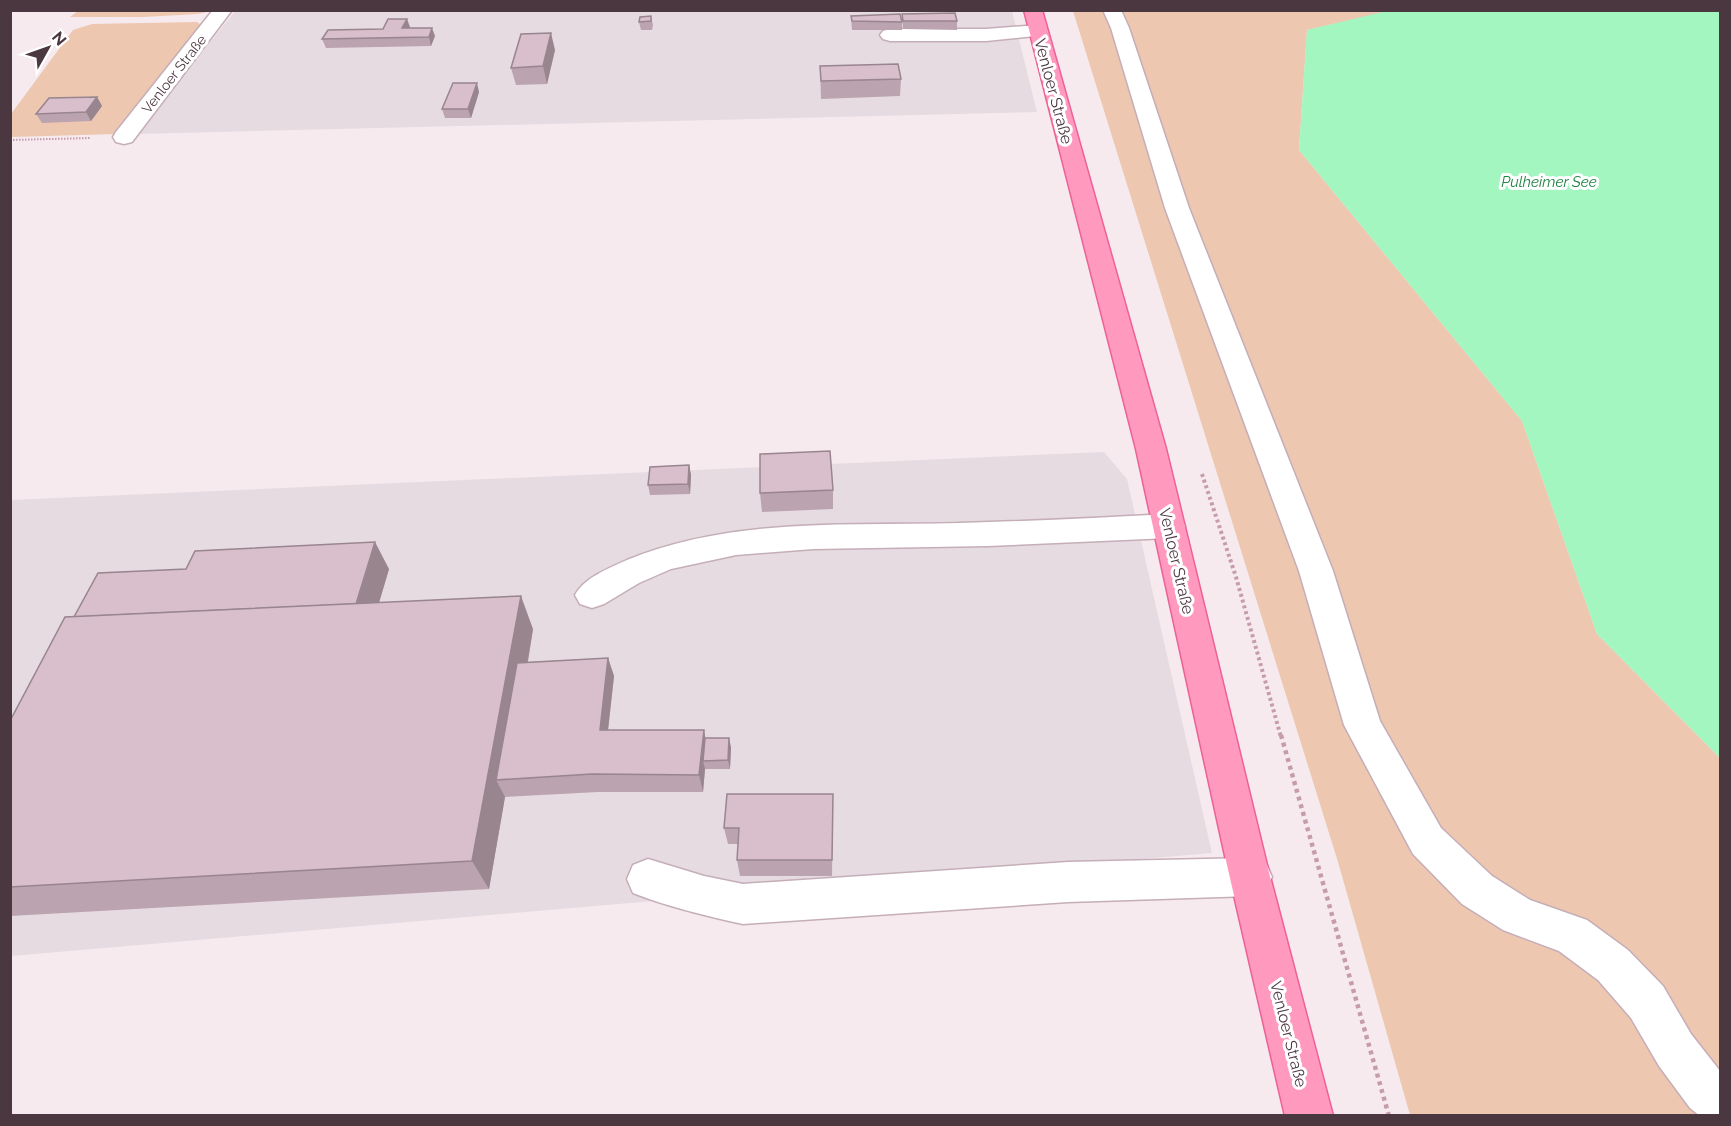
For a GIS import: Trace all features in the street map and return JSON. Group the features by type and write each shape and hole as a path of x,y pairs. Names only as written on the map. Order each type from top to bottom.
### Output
{"main road":[{"name":"Venloer Straße","path":"1036,21 1151,449 1309,1116"}],"street":[{"name":"Venloer Straße","path":"124,137 224,10"},
{"path":"1112,10 1120,28 1177,208 1316,571 1363,725 1389,774 1427,841 1477,890 1518,916 1572,935 1613,966 1647,1002 1675,1050 1707,1091 1720,1102"},
{"path":"890,35 986,35 1036,21"},
{"path":"592,595 627,574 652,564 698,550 762,540 1051,533 1169,526"},
{"path":"648,879 704,896 743,904 1068,882 1251,877"}],"path":[{"path":"10,140 124,137"},
{"path":"1199,464 1236,577 1389,1116"}],"shaded area":[{"path":"236,10 1012,11 1037,112 136,134"},
{"path":"78,11 211,11 198,14 143,17 70,17"},
{"path":"1073,11 1391,11 1307,30 1299,150 1522,421 1597,634 1720,758 1720,1115 1410,1115 1338,862"},
{"path":"197,22 201,25 117,134 11,137 11,114 73,30 92,24"},
{"path":"1104,452 1127,479 1212,853 11,956 10,500"}],"water":[{"name":"Pulheimer See","path":"1391,10 1720,11 1720,758 1597,634 1522,421 1299,150 1307,30"}],"building":[{"path":"955,13 957,21 903,21 902,14"},
{"path":"900,14 902,22 852,21 851,16"},
{"path":"651,16 651,21 639,22 640,17"},
{"path":"388,19 407,19 402,28 432,28 429,37 322,39 328,30 383,29"},
{"path":"551,33 543,66 511,68 521,34"},
{"path":"898,64 901,79 821,81 820,66"},
{"path":"453,83 477,83 468,109 442,109"},
{"path":"97,97 86,112 36,114 49,98"},
{"path":"830,451 833,490 760,493 760,454"},
{"path":"689,465 688,484 648,485 650,467"},
{"path":"375,542 356,604 74,617 98,573 186,569 195,551"},
{"path":"521,596 472,861 10,887 10,721 65,617"},
{"path":"608,658 600,730 704,730 699,775 592,774 496,780 517,663"},
{"path":"705,738 729,738 728,760 703,761"},
{"path":"727,794 833,794 832,860 737,860 739,828 724,828"}]}
